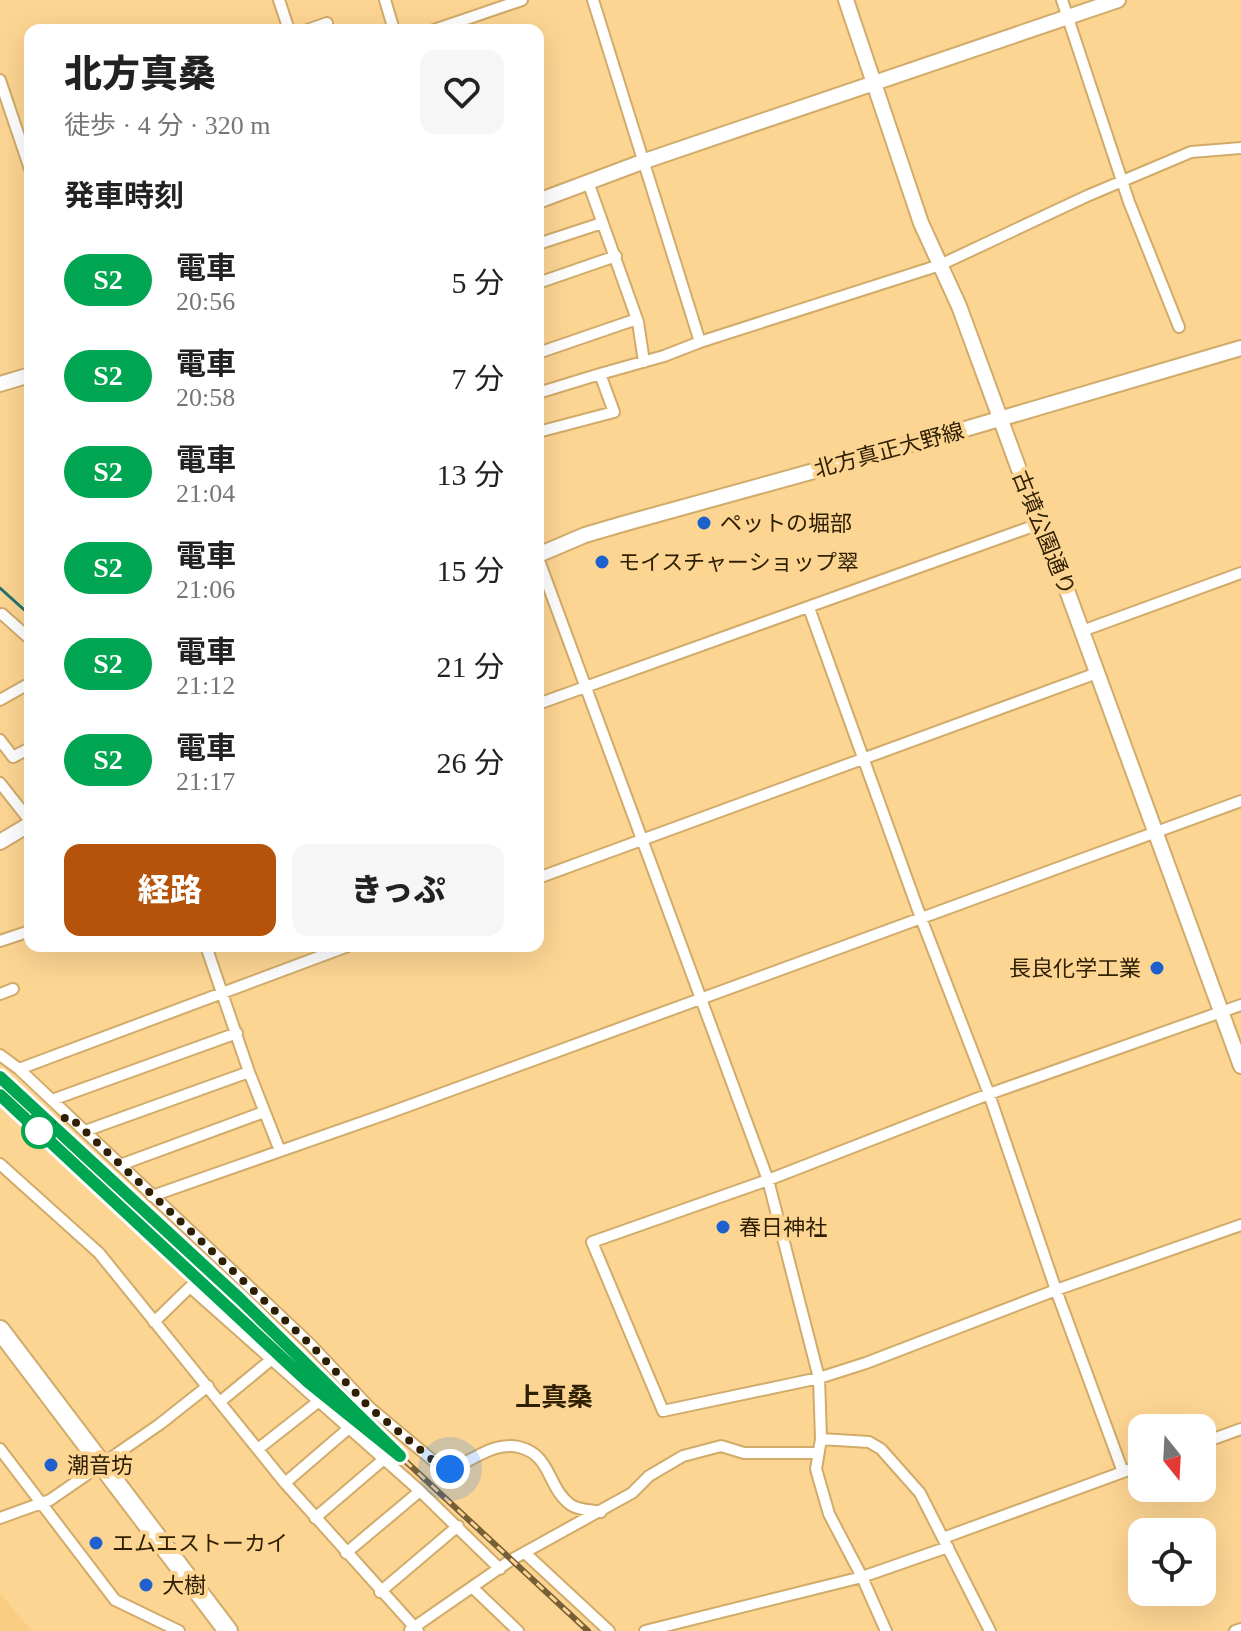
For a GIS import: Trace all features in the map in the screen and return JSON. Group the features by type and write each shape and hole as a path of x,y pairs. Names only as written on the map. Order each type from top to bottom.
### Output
{"highway":[{"path":"0,1330 214,1631"},
{"path":"0,1348 228,1631"}],"street":[{"path":"279,0 287,24"},
{"path":"385,0 392,24"},
{"path":"452,24 522,0"},
{"path":"593,0 700,342"},
{"name":"古墳公園通り","path":"846,0 921,223 959,306 1039,524 1061,574 1241,1066"},
{"path":"1062,0 1122,180 1179,327"},
{"path":"544,199 642,162 1118,0"},
{"path":"0,80 24,150"},
{"path":"544,391 644,362 940,265 1122,180 1191,152 1241,148"},
{"path":"588,182 637,319 644,362"},
{"path":"544,242 602,223"},
{"path":"544,281 616,256"},
{"path":"544,351 637,319"},
{"name":"北方真正大野線","path":"544,553 585,535 1241,348"},
{"path":"544,430 614,412 600,374"},
{"path":"0,384 24,377"},
{"path":"544,702 1039,524"},
{"path":"544,573 768,1180 819,1378 821,1439 816,1469 829,1514 886,1631"},
{"path":"1082,631 1241,573"},
{"path":"809,608 921,918 989,1094 1123,1472"},
{"path":"2,614 24,634"},
{"path":"544,876 1097,673"},
{"path":"0,700 24,686"},
{"path":"0,740 13,757 24,751"},
{"path":"0,783 24,814"},
{"path":"152,1196 1241,801"},
{"path":"0,842 24,826"},
{"path":"0,941 24,933"},
{"path":"208,952 280,1151"},
{"path":"19,1069 331,952"},
{"path":"0,994 13,989"},
{"path":"1241,1005 989,1094 768,1180 592,1242 663,1411 819,1378 866,1363 1056,1290 1241,1225"},
{"path":"52,1100 237,1033"},
{"path":"0,1055 19,1069 311,1345 369,1407 442,1468 450,1469 491,1448 517,1447 537,1454 558,1491 572,1507 601,1512"},
{"path":"85,1131 249,1072"},
{"path":"120,1165 264,1112"},
{"path":"0,1164 99,1253 285,1483 414,1630 472,1587 579,1521 632,1493 649,1476 683,1456 721,1446 744,1453 817,1453"},
{"path":"154,1322 190,1287 420,1491 500,1569"},
{"path":"221,1401 272,1359"},
{"path":"0,1518 41,1504 96,1466 109,1461 208,1386"},
{"path":"258,1449 319,1401"},
{"path":"285,1483 349,1428"},
{"path":"1216,1438 1241,1429"},
{"path":"821,1439 869,1442 881,1449 920,1493 990,1631"},
{"path":"0,1449 115,1600 179,1631"},
{"path":"315,1518 384,1459"},
{"path":"645,1631 862,1577 1128,1470"},
{"path":"346,1553 420,1491"},
{"path":"380,1592 458,1526"},
{"path":"525,1553 609,1631"},
{"path":"472,1587 518,1631"},
{"path":"1235,1631 1241,1629"}],"shaded area":[{"path":"0,1593 30,1629 32,1631 0,1631"}],"waterway":[{"path":"0,588 24,610"}],"railway":[{"path":"0,1077 239,1298 400,1456 588,1631"},
{"path":"0,1095 328,1398"}],"train":[{"name":"S2","path":"0,1077 239,1298 400,1456 308,1382 0,1095"}],"place":[{"name":"ペットの堀部","path":"704,523"},
{"name":"モイスチャーショップ翠","path":"602,562"},
{"name":"長良化学工業","path":"1157,968"},
{"name":"春日神社","path":"723,1227"},
{"name":"潮音坊","path":"51,1465"},
{"name":"エムエストーカイ","path":"96,1543"},
{"name":"大樹","path":"146,1585"}],"district":[{"name":"上真桑","path":"554,1397"}],"route":[{"path":"39,1131 69,1116 311,1345 369,1407 442,1468 450,1469"}]}
